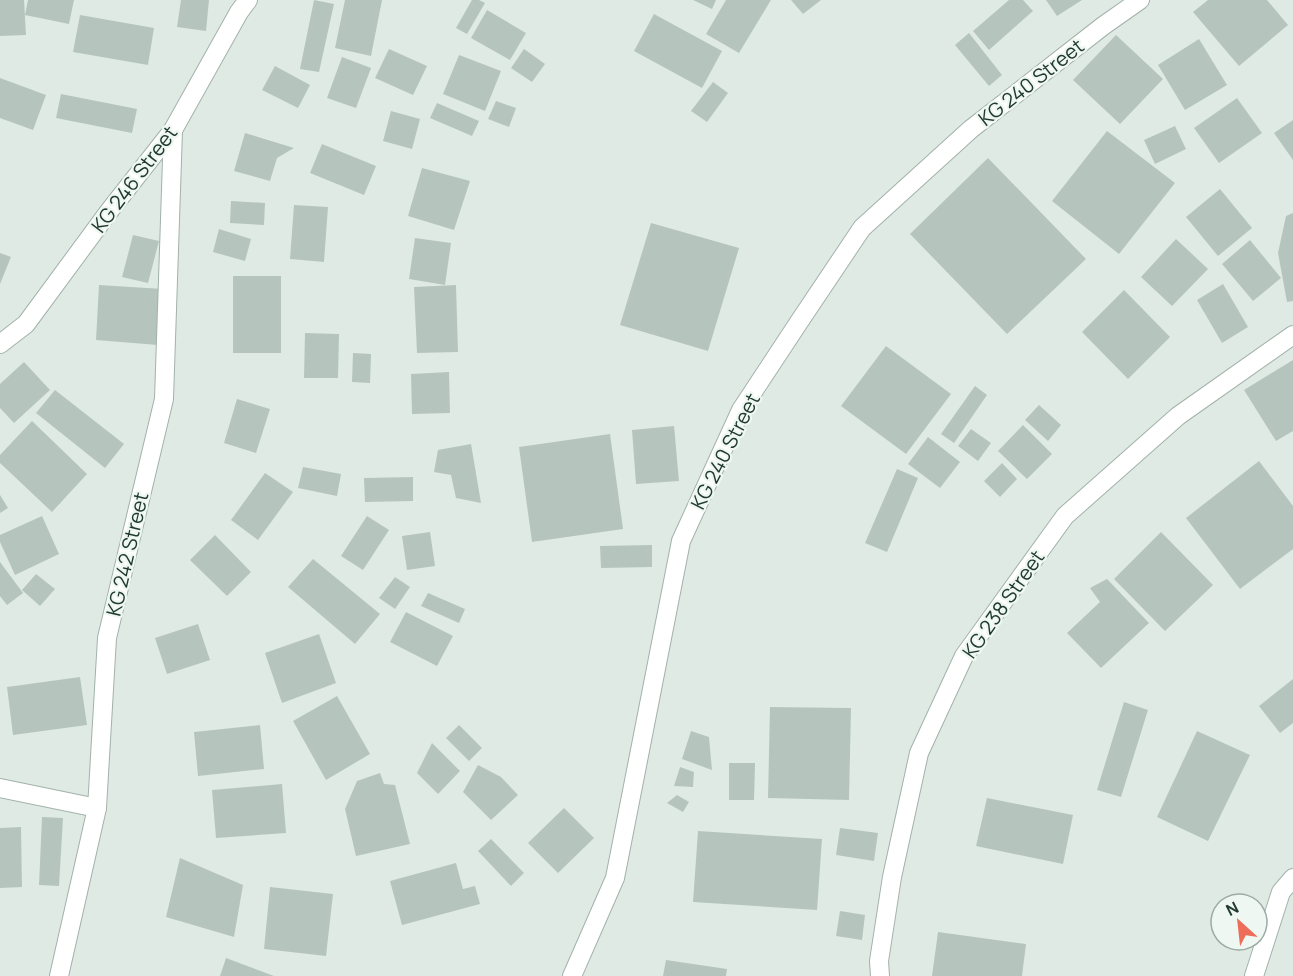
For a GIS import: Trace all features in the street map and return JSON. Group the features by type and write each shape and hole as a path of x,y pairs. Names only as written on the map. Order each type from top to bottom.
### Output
{"street":[{"name":"KG 246 Street","path":"0,344 26,324 110,210 173,130 248,0"},
{"name":"KG 240 Street","path":"572,976 615,878 681,541 741,411 862,228 971,129 1140,0"},
{"name":"KG 242 Street","path":"59,976 97,808 107,638 164,399 173,130"},
{"name":"KG 238 Street","path":"880,976 879,961 892,877 919,753 964,656 1065,516 1178,416 1293,334"},
{"path":"0,788 97,808"},
{"path":"1254,976 1281,892 1293,878"}],"building":[{"path":"0,0 24,0 26,35 0,36"},
{"path":"28,0 74,0 69,24 25,15"},
{"path":"181,0 209,0 206,31 177,27"},
{"path":"314,0 334,4 319,72 300,69"},
{"path":"345,0 382,0 371,56 335,48"},
{"path":"472,0 485,3 467,34 456,28"},
{"path":"693,0 716,0 712,9"},
{"path":"726,0 771,0 739,53 706,34"},
{"path":"791,0 821,0 803,14"},
{"path":"1009,0 1023,0 1033,11 989,50 973,31"},
{"path":"1046,0 1082,0 1057,16"},
{"path":"1208,0 1267,0 1288,25 1239,66 1193,12"},
{"path":"487,10 526,33 510,60 471,38"},
{"path":"654,14 722,51 702,88 634,51"},
{"path":"80,15 154,28 148,65 73,52"},
{"path":"969,33 1002,75 989,86 955,45"},
{"path":"1116,35 1163,79 1120,124 1073,80"},
{"path":"1199,39 1227,85 1185,110 1158,65"},
{"path":"389,49 427,66 413,95 375,78"},
{"path":"524,49 545,64 532,82 511,68"},
{"path":"459,55 501,71 485,111 443,94"},
{"path":"342,57 371,68 356,108 327,98"},
{"path":"275,66 310,85 298,108 262,90"},
{"path":"0,78 46,95 33,130 0,118"},
{"path":"713,82 728,93 707,122 691,111"},
{"path":"61,94 137,109 132,133 56,118"},
{"path":"1237,98 1262,133 1219,163 1194,128"},
{"path":"496,101 516,108 509,127 488,119"},
{"path":"437,103 479,121 472,136 430,118"},
{"path":"391,111 420,119 412,149 383,141"},
{"path":"1293,120 1293,160 1274,133"},
{"path":"1175,126 1186,149 1155,164 1144,140"},
{"path":"1107,131 1175,183 1119,254 1052,201"},
{"path":"245,133 294,148 277,158 270,181 234,171"},
{"path":"322,144 376,166 364,195 310,173"},
{"path":"988,158 1086,259 1007,334 910,234"},
{"path":"422,168 470,181 454,230 408,216"},
{"path":"1220,189 1252,228 1218,256 1186,217"},
{"path":"231,201 265,203 264,225 230,223"},
{"path":"294,205 328,207 324,262 290,259"},
{"path":"1293,213 1293,301 1287,302 1278,253 1286,216"},
{"path":"651,223 739,248 708,351 620,325"},
{"path":"219,229 251,239 245,261 213,252"},
{"path":"133,235 159,241 148,283 122,277"},
{"path":"415,238 451,243 445,285 409,279"},
{"path":"1176,239 1208,269 1172,306 1141,277"},
{"path":"1250,240 1281,278 1253,301 1222,264"},
{"path":"0,253 11,257 0,284"},
{"path":"233,276 281,276 281,353 233,353"},
{"path":"1223,284 1248,327 1222,343 1197,300"},
{"path":"99,285 163,289 158,345 96,340"},
{"path":"456,285 458,352 417,353 414,287"},
{"path":"1124,290 1170,337 1128,379 1082,332"},
{"path":"305,333 339,334 338,378 304,378"},
{"path":"886,346 951,394 906,454 841,406"},
{"path":"353,353 371,354 370,383 352,382"},
{"path":"1293,360 1293,431 1276,441 1244,390"},
{"path":"24,362 50,390 14,423 0,408 0,384"},
{"path":"449,372 450,413 412,414 411,374"},
{"path":"975,386 987,395 954,443 941,434"},
{"path":"55,390 124,444 105,468 36,413"},
{"path":"237,399 270,409 256,453 224,443"},
{"path":"1039,405 1061,425 1048,441 1025,420"},
{"path":"32,421 87,474 52,512 0,463 0,455"},
{"path":"1023,425 1052,454 1027,479 998,451"},
{"path":"674,426 679,481 636,484 632,430"},
{"path":"971,429 991,443 978,461 958,446"},
{"path":"610,434 623,529 532,542 519,447"},
{"path":"928,437 960,462 940,488 908,464"},
{"path":"471,444 481,503 456,498 451,475 434,472 438,450"},
{"path":"1259,461 1293,506 1293,549 1240,589 1186,518"},
{"path":"1002,463 1017,479 1000,497 984,481"},
{"path":"303,467 341,474 337,496 298,488"},
{"path":"897,469 918,478 887,552 865,543"},
{"path":"265,473 293,492 258,540 231,520"},
{"path":"413,477 413,501 365,502 364,478"},
{"path":"0,495 8,508 0,513"},
{"path":"42,516 59,554 15,575 0,542 0,535"},
{"path":"367,516 389,530 363,570 341,556"},
{"path":"430,532 435,566 407,570 402,536"},
{"path":"1161,532 1213,585 1165,631 1114,579"},
{"path":"215,535 251,572 227,596 190,560"},
{"path":"652,545 652,567 601,568 600,546"},
{"path":"313,559 380,614 355,644 288,587"},
{"path":"0,562 23,593 7,605 0,596"},
{"path":"36,574 55,589 40,606 22,590"},
{"path":"395,577 410,587 395,609 379,598"},
{"path":"1107,579 1149,623 1101,668 1067,633 1100,602 1090,588"},
{"path":"428,593 465,609 459,623 421,606"},
{"path":"406,612 453,636 437,666 390,642"},
{"path":"198,624 210,660 167,674 155,638"},
{"path":"319,634 336,683 282,703 265,653"},
{"path":"80,677 87,725 13,735 7,687"},
{"path":"1293,679 1293,723 1280,733 1259,706"},
{"path":"337,696 370,754 326,780 293,721"},
{"path":"1124,702 1148,710 1121,797 1097,790"},
{"path":"770,707 851,708 849,800 768,798"},
{"path":"260,725 264,769 198,776 194,732"},
{"path":"459,725 482,748 469,761 446,738"},
{"path":"691,731 709,737 712,770 682,759"},
{"path":"1197,731 1250,755 1208,841 1157,817"},
{"path":"432,743 460,771 438,794 417,773"},
{"path":"729,763 755,763 754,800 729,800"},
{"path":"478,765 501,777 518,795 491,820 463,792"},
{"path":"680,767 694,772 693,787 674,786"},
{"path":"380,773 384,784 395,785 410,844 356,856 345,809 357,781"},
{"path":"282,784 286,833 216,838 212,790"},
{"path":"677,795 689,802 683,812 667,803"},
{"path":"987,798 1073,815 1063,864 976,846"},
{"path":"564,808 594,838 558,873 528,843"},
{"path":"42,817 63,818 59,886 39,885"},
{"path":"21,827 22,887 0,888 0,828"},
{"path":"840,828 878,833 874,861 836,855"},
{"path":"698,831 822,839 817,910 693,902"},
{"path":"491,839 524,873 511,886 478,851"},
{"path":"180,858 243,885 234,937 166,917"},
{"path":"456,863 463,889 475,886 480,904 402,925 390,881"},
{"path":"270,887 333,894 326,956 264,949"},
{"path":"840,911 865,915 862,940 836,936"},
{"path":"938,932 1026,944 1022,976 932,976"},
{"path":"226,958 274,976 220,976"},
{"path":"666,960 727,969 726,976 663,976"}]}
